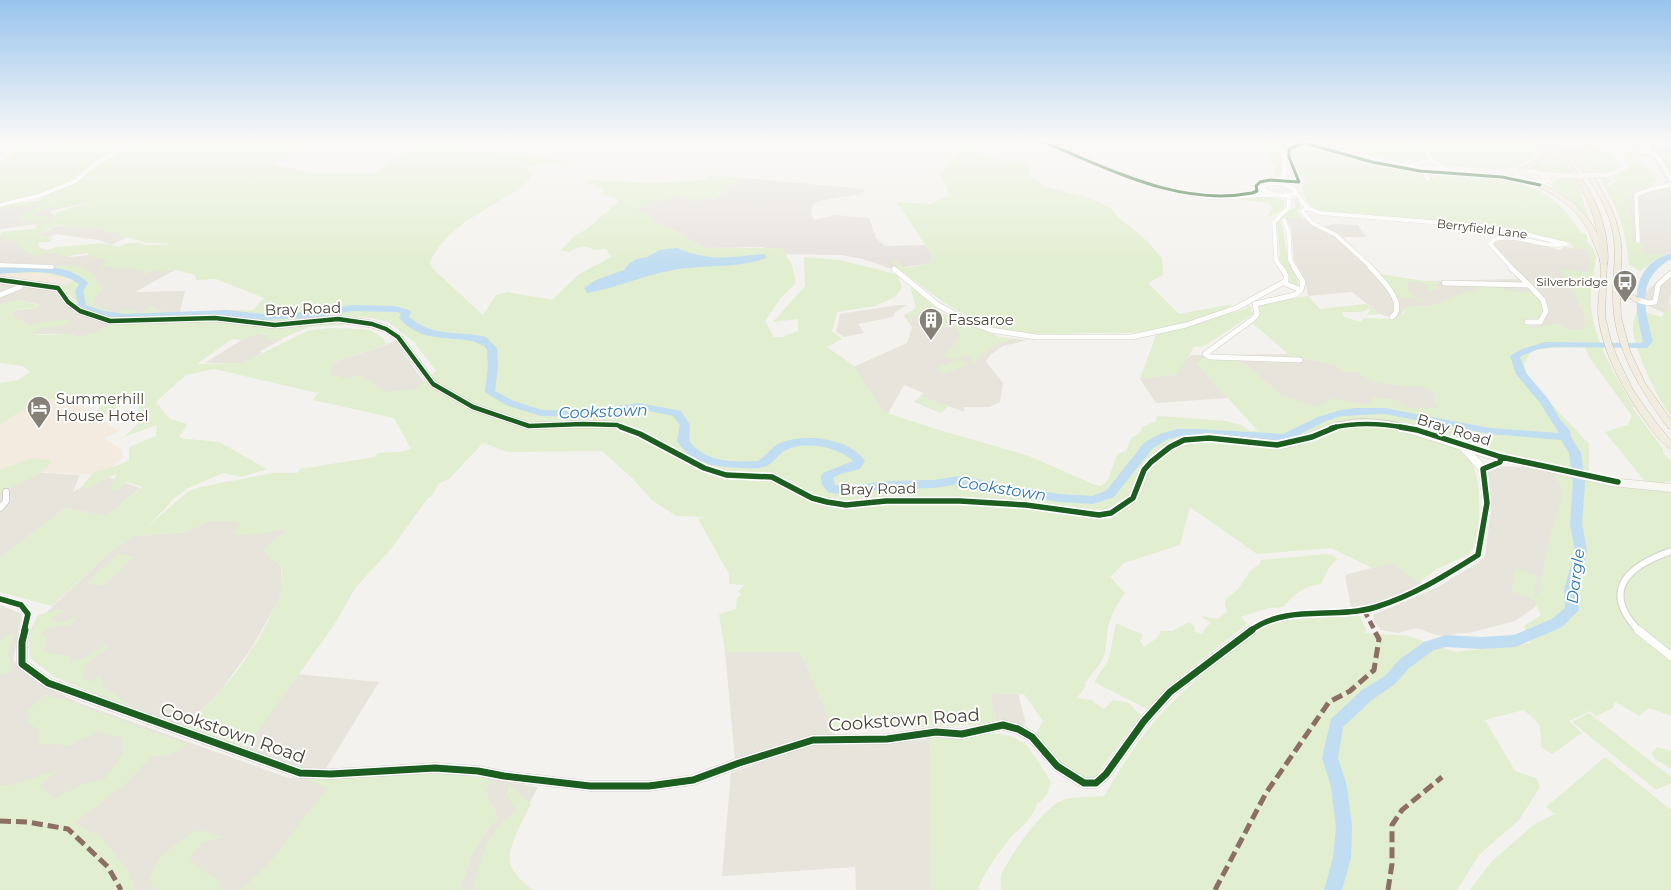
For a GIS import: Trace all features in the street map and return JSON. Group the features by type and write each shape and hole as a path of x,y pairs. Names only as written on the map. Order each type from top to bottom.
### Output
{"highway":[{"path":"1536,184 1556,192 1576,207 1593,228 1604,263"},
{"path":"1581,184 1593,202 1601,222 1605,248 1601,305 1603,324 1608,339 1619,369 1637,402 1669,445"},
{"path":"1594,184 1601,194 1615,227 1620,263 1616,299 1618,322 1626,351 1641,383 1671,426"},
{"path":"1619,250 1624,256 1622,289 1641,301"},
{"path":"1622,337 1625,330 1622,300 1641,301"}],"main road":[{"name":"Bray Road","path":"0,280 58,288 68,302 80,311 98,319 110,321 211,318 275,324 338,319 372,324 386,329 398,338 433,384 472,407 529,426 583,424 616,426 640,434 691,463 715,472 726,475 772,477 784,481 812,498 846,504 886,501 960,501 1026,505 1099,515 1111,513 1133,498 1144,470 1151,462 1170,447 1184,440 1209,438 1278,445 1312,437 1330,428 1368,422 1417,430 1500,457 1588,477 1651,487 1671,488"}],"street":[{"path":"0,205 38,196 70,184"},
{"path":"1155,184 1186,194 1223,197 1260,194 1300,198 1307,208 1302,211 1305,218 1336,235 1387,285 1398,308 1396,314 1392,317"},
{"path":"1260,194 1263,185 1267,184"},
{"path":"1273,184 1290,186"},
{"path":"894,269 945,309 993,332 1033,338 1147,334 1186,325 1236,308 1253,297 1284,283 1287,278 1276,260 1274,222 1289,206 1296,190 1288,184"},
{"path":"1638,241 1636,195 1651,189 1671,185"},
{"path":"1262,189 1274,195"},
{"name":"Berryfield Lane","path":"1307,208 1320,213 1493,228 1566,244 1563,246 1551,246 1526,240 1498,237 1491,241 1490,244 1502,259 1542,299 1547,311 1545,318 1540,322 1527,322"},
{"path":"1284,220 1289,235 1290,260 1303,282 1301,290 1295,295 1255,304 1257,314 1253,319 1205,354 1210,356 1300,360"},
{"path":"0,265 52,267"},
{"path":"1641,301 1652,304 1655,302 1658,286 1671,273"},
{"path":"1444,283 1490,283 1519,286 1526,285 1526,282"},
{"path":"1284,283 1301,290"},
{"path":"0,296 20,287"},
{"path":"1460,445 1483,469 1500,462 1500,457"},
{"name":"Cookstown Road","path":"0,599 21,605 28,614 22,642 22,664 48,683 300,773 331,774 435,768 478,771 504,776 590,786 649,786 693,780 814,740 887,739 936,732 962,734 1003,726 1018,729 1032,737 1058,766 1084,783 1096,783 1106,774 1144,721 1170,692 1264,621 1295,614 1360,611 1376,607 1435,582 1478,555 1487,503 1483,469"},
{"path":"0,508 6,501 6,492"},
{"path":"1671,551 1634,567 1624,582 1620,594 1623,611 1642,636 1671,656"}],"shaded area":[{"path":"736,184 805,184 866,189 861,194 819,201 812,206 811,214 814,220 835,215 869,218 876,238 885,246 925,245 931,252 931,263 892,269 863,259 841,255 772,254 766,253 764,247 706,248 685,238 688,236 653,222 635,209 679,195 696,201 703,197 714,200"},
{"path":"1671,184 1671,252 1658,257 1633,251 1629,200 1622,198 1626,190"},
{"path":"93,199 90,202 50,211 59,221 0,229 0,208 40,200"},
{"path":"1300,217 1320,227 1335,224 1358,225 1366,237 1343,237 1379,274 1423,281 1521,279 1493,244 1493,241 1504,238 1540,244 1560,250 1564,247 1589,249 1590,262 1587,272 1571,287 1585,316 1584,329 1572,331 1558,324 1534,328 1470,318 1473,292 1434,305 1404,308 1401,318 1395,319 1380,314 1352,292 1308,296 1304,277 1294,261 1291,227 1285,218"},
{"path":"56,226 92,227 129,236 111,245 99,240 56,234 48,237 38,236"},
{"path":"0,236 70,257 88,255 105,257 175,270 135,292 185,291 179,314 126,316 93,308 79,269 0,266"},
{"path":"1671,269 1671,292 1667,314 1636,301"},
{"path":"0,272 49,273 73,280 62,287 51,283 0,278"},
{"path":"0,282 54,290 62,300 82,315 111,324 97,332 80,337 70,334 32,334 40,328 28,325 11,315 16,310 38,308 40,305 19,300 0,304"},
{"path":"907,305 895,312 893,317 858,324 864,333 844,337 836,332 840,314"},
{"path":"916,307 937,311 999,337 1028,340 1003,346 990,355 986,362 1003,383 1000,402 989,407 964,407 964,412 948,406 941,413 914,402 924,393 904,385 885,419 851,368 907,343 912,327 904,315"},
{"path":"254,332 283,339 260,351 262,353 243,363 205,363"},
{"path":"396,341 420,377 431,389 392,401 330,386 321,367"},
{"path":"1289,354 1293,358 1309,359 1335,365 1345,372 1358,372 1369,379 1450,388 1467,418 1304,417 1249,367 1236,359 1196,363 1228,398 1156,403 1140,379 1178,374 1179,367 1191,355"},
{"path":"55,399 76,401 118,431 105,438 122,451 123,457 102,475 0,470 0,426 31,404"},
{"path":"1496,466 1530,467 1566,474 1547,591 1535,607 1515,621 1469,633 1447,636 1436,635 1417,628 1398,633 1381,630 1375,623 1373,615 1438,587 1479,562 1485,556 1491,510 1487,471"},
{"path":"0,470 80,475 73,492 102,475 140,488 107,516 65,508 0,558"},
{"path":"216,515 289,529 269,558 278,562 281,569 282,587 276,605 251,649 219,693 204,708 175,727 55,677 30,658 29,640 32,626 110,552 135,536 187,532"},
{"path":"1395,562 1423,585 1389,600 1366,607 1351,608 1345,575"},
{"path":"0,605 22,614 13,660 23,672 52,690 79,703 289,778 350,777 263,890 129,890 0,809"},
{"path":"725,652 800,652 831,722 834,735 821,736 735,760"},
{"path":"297,674 379,682 325,770 280,764 244,751"},
{"path":"990,693 1018,694 1025,720 1024,731 997,724"},
{"path":"929,738 938,878 981,890 856,890 855,867 722,876 731,773 815,743 880,743 925,740"},
{"path":"491,779 538,787 498,864 525,890 460,890 471,856 488,829 498,818 485,792"}],"green space":[{"path":"0,184 65,184 39,194 0,205"},
{"path":"67,184 525,184 461,226 438,248 430,262 433,269 483,315 496,295 507,292 552,300 578,275 611,257 606,249 594,250 582,247 570,252 561,250 572,238 588,228 620,200 602,194 603,188 588,184 736,184 714,200 703,197 696,201 679,195 635,209 653,217 653,222 689,236 686,238 706,248 782,248 792,265 796,283 780,299 765,321 774,337 782,337 798,331 798,319 773,322 805,286 804,257 839,260 892,273 899,277 902,288 895,297 875,306 837,312 832,331 842,339 827,347 854,366 884,412 1029,456 1101,486 1108,480 1117,454 1126,451 1131,438 1140,433 1142,427 1156,421 1157,416 1226,421 1241,425 1250,431 1258,431 1196,363 1202,358 1236,359 1249,367 1286,401 1283,395 1315,407 1335,398 1349,402 1369,404 1374,397 1397,400 1408,408 1438,408 1434,399 1436,393 1418,385 1409,387 1372,382 1358,372 1345,372 1335,365 1309,359 1293,358 1252,323 1260,315 1259,305 1308,296 1320,309 1366,304 1380,314 1367,315 1370,310 1368,309 1362,312 1342,312 1344,317 1361,322 1364,318 1391,319 1404,314 1404,308 1434,305 1465,292 1480,290 1470,286 1482,287 1484,284 1503,286 1506,291 1534,293 1542,304 1542,312 1536,320 1522,320 1533,328 1558,324 1572,331 1584,329 1585,316 1561,269 1587,272 1590,262 1589,249 1575,249 1569,242 1491,225 1321,211 1313,207 1305,198 1302,186 1305,184 1520,184 1539,191 1554,201 1568,214 1580,232 1587,235 1587,242 1594,250 1596,256 1591,291 1591,307 1598,337 1611,366 1634,407 1632,407 1663,449 1663,453 1671,461 1671,481 1646,483 1605,432 1628,425 1632,416 1589,357 1585,347 1557,348 1532,352 1524,365 1528,379 1589,444 1589,474 1444,439 1465,455 1475,470 1479,494 1477,536 1474,547 1469,554 1437,569 1418,583 1393,563 1372,568 1331,548 1257,554 1190,507 1180,545 1124,563 1110,577 1125,593 1115,608 1108,626 1105,653 1100,664 1084,684 1086,686 1077,698 1091,700 1104,709 1113,700 1129,703 1141,716 1104,764 1092,784 1081,786 1054,758 1036,734 1043,721 1024,694 990,693 997,724 833,729 800,652 725,652 719,614 736,609 737,598 741,594 738,592 744,585 729,584 729,574 698,519 707,517 676,516 652,500 633,479 602,451 508,452 483,443 449,479 438,484 432,496 428,498 391,549 356,587 334,625 244,751 175,727 201,711 215,697 242,663 268,621 277,601 282,583 281,568 263,549 287,530 233,535 241,522 219,521 208,522 187,532 135,536 110,552 52,606 0,592 0,558 65,508 107,516 142,487 127,482 117,491 110,488 117,474 83,490 82,486 94,472 129,460 129,447 156,436 157,425 124,437 144,418 132,418 139,411 139,394 122,402 109,414 96,413 105,399 41,401 13,416 0,426 0,383 18,380 30,372 23,366 0,363 0,304 19,300 41,306 38,308 18,309 13,312 12,315 28,325 65,319 72,322 43,328 33,334 40,335 70,334 80,337 97,332 110,324 165,320 209,320 243,324 342,322 346,325 309,327 276,341 268,338 263,333 241,340 232,339 197,364 243,363 307,331 329,328 372,331 383,338 386,344 330,364 333,366 330,375 341,376 341,379 359,375 385,392 415,389 436,371 414,342 388,322 371,318 323,315 313,318 274,322 221,315 226,310 253,310 264,298 216,279 196,280 195,275 177,270 159,272 153,270 143,275 142,270 125,267 115,269 111,266 100,269 107,260 91,257 87,253 63,257 57,253 40,254 47,258 32,255 17,246 18,243 0,237 1,232 33,229 38,226 34,224 57,221 21,221 25,213 43,206 43,204 0,210 0,206 21,201 21,204 37,202 37,200","holes":["88,200 90,202 55,213 56,218 32,216 37,212 51,208 82,203","59,225 67,228 95,228 143,242 174,244 146,245 128,243 119,247 102,243 56,247 43,251 38,246 39,242 51,242 50,236 41,235 48,229","214,369 317,393 320,390 313,400 394,418 411,449 399,452 378,453 375,457 300,469 297,473 273,473 200,487 189,491 143,530 173,499 188,488 223,473 241,477 267,469 219,442 179,438 187,424 170,419 156,402 186,375"]},
{"path":"944,184 1041,184 1046,187 1089,198 1111,208 1117,216 1146,240 1162,258 1163,275 1148,283 1179,314 1233,304 1197,320 1138,332 1026,334 1005,331 976,321 950,306 900,270 891,258 906,268 931,263 931,252 897,202 931,204 948,196"},
{"path":"1552,184 1577,184 1590,222 1572,201 1551,186"},
{"path":"1602,184 1609,184 1608,185 1621,194 1610,185 1651,184 1654,186 1635,190 1630,189 1629,191 1633,197 1623,196 1622,198 1629,200 1633,241 1643,244 1641,252 1663,255 1640,271 1629,265 1626,240 1620,219 1612,199"},
{"path":"1268,196 1283,200 1285,202 1283,206 1286,207 1274,215 1268,216 1272,208 1269,203 1236,199"},
{"path":"1296,198 1301,206 1297,211 1303,219 1286,218 1281,220 1288,260 1296,274 1299,286 1290,283 1289,274 1279,259 1276,222 1292,208 1296,208 1294,199"},
{"path":"62,266 86,269 93,274 102,289 93,301 95,305 109,311 106,314 92,313 76,302 62,287 74,280 43,273 0,273 0,267 19,272 29,269"},
{"path":"1379,274 1423,281 1440,281 1437,284 1439,288 1428,291 1426,284 1409,281 1408,289 1415,297 1428,302 1405,297 1400,299"},
{"path":"910,286 946,316 999,337 1014,339 991,348 974,364 971,358 965,355 954,359 941,356 953,346 960,334 954,324 940,330 926,323 918,314 912,317 912,324 906,315 916,308"},
{"path":"1671,301 1671,416 1659,398 1641,359 1634,335 1633,322 1637,310 1662,317"},
{"path":"1249,305 1252,309 1250,311 1255,313 1204,346 1193,347 1178,374 1140,379 1156,335 1245,309"},
{"path":"151,306 167,313 148,316 145,319 125,320 107,317 126,308 144,314 145,310"},
{"path":"960,359 968,365 944,374 936,368"},
{"path":"922,396 948,406 941,413 915,402"},
{"path":"32,458 51,460 51,463 41,473 0,493 0,470"},
{"path":"1554,473 1620,486 1671,491 1671,716 1649,708 1639,716 1615,702 1613,708 1596,716 1590,711 1569,721 1582,733 1552,754 1541,747 1541,734 1537,721 1523,710 1485,720 1515,771 1536,778 1540,787 1519,820 1479,855 1457,890 1001,890 1001,875 1005,867 1026,835 1043,815 1064,800 1104,796 1139,741 1175,699 1199,677 1264,627 1299,618 1360,616 1366,629 1365,633 1409,636 1455,652 1531,643 1524,626 1541,615 1533,599 1511,591 1515,568 1537,576 1534,598 1539,592 1550,534 1563,492"},
{"path":"118,554 135,556 104,586 86,583"},
{"path":"1332,555 1337,559 1329,568 1321,584 1300,591 1283,607 1269,608 1241,617 1247,624 1167,687 1147,709 1094,682 1109,659 1116,623 1143,635 1140,641 1144,647 1157,638 1161,631 1172,631 1189,622 1194,626 1195,632 1202,634 1211,623 1201,616 1218,619 1227,612 1226,599 1238,589 1251,570 1260,564 1261,560"},
{"path":"55,610 67,610 52,617 52,621 63,622 79,616 70,625 49,628 41,633 48,637 43,652 69,656 69,663 84,658 106,644 107,649 86,664 82,677 90,682 101,675 103,687 131,705 123,705 55,677 30,658 31,636 38,615"},
{"path":"14,634 8,655 14,670 0,675 0,643 4,636"},
{"path":"44,695 66,700 187,744 170,754 151,756 131,779 75,823 100,836 129,871 135,890 0,890 0,785 11,785 58,770 40,786 55,799 80,785 106,778 123,752 122,738 100,731 69,746 55,744 38,745 39,731 27,721 28,711"},
{"path":"1589,713 1671,777 1671,783 1656,790 1572,722"},
{"path":"982,733 1009,736 1018,740 1031,752 1051,782 1047,794 1039,803 1038,801 1029,819 1002,848 977,890 931,890 929,738"},
{"path":"1657,747 1671,751 1671,769 1655,759 1652,753"},
{"path":"1605,757 1671,810 1671,890 1470,890 1492,861 1536,823 1555,814 1546,807"},
{"path":"442,773 491,779 485,792 498,818 488,829 471,856 460,890 241,890 271,861 327,788 305,778"},
{"path":"508,784 531,804 513,842 510,863 519,878 532,890 474,890 479,865 489,839 499,825 516,810 507,795"},
{"path":"201,830 223,837 202,843 190,858 199,869 220,881 221,890 155,890 149,878 161,856 191,833"}],"water":[{"path":"677,248 710,257 765,254 766,258 743,264 673,270 587,293 584,288 596,280 624,270 637,259 647,257 660,250"}],"waterway":[{"name":"Dargle","path":"1565,437 1564,431 1554,419 1545,402 1521,374 1515,356 1535,347 1554,344 1644,346 1648,341 1642,316 1641,292 1643,281 1658,263 1671,256"},
{"name":"Cookstown","path":"0,271 44,270 66,273 84,283 79,291 82,306 104,314 126,317 226,313 263,317 321,314 352,308 395,309 406,312 404,318 431,334 483,339 492,348 493,366 490,392 510,403 541,413 580,414 639,406 677,413 685,425 683,441 689,449 702,459 718,463 761,464 784,446 802,442 835,446 845,450 859,461 856,466 836,471 827,476 828,485 832,489 847,490 887,485 934,484 959,480 1059,498 1093,500 1110,494 1148,446 1164,436 1197,432 1285,438 1322,419 1340,413 1357,411 1384,411 1490,431 1565,437"},
{"name":"Dargle","path":"1333,890 1342,858 1344,827 1339,786 1330,758 1336,724 1367,695 1390,680 1404,664 1429,646 1446,641 1481,643 1515,641 1557,623 1572,610 1571,590 1581,551 1576,524 1579,483 1575,453 1565,437"}],"marked path":[{"path":"1215,890 1266,793 1329,702 1350,691 1374,670 1379,639 1364,610"},
{"path":"1388,890 1392,864 1392,825 1402,810 1442,777"},
{"path":"0,821 27,822 68,829 108,867 121,890"}],"cycle path":[{"path":"1149,184 1187,193 1211,196 1252,193 1257,191 1256,186 1258,184"},
{"path":"1533,184 1540,185"},
{"path":"0,280 58,288 68,302 80,311 110,321 215,318 275,325 338,319 372,324 386,329 398,337 433,384 473,407 529,426 617,425 640,434 704,468 726,475 772,477 812,498 846,505 886,501 960,501 1026,505 1099,515 1111,513 1133,498 1144,470 1151,462 1170,447 1184,440 1209,438 1277,445 1312,437 1330,428 1348,424 1387,424 1417,430 1501,457 1618,482"},
{"path":"0,599 21,605 28,614 22,642 22,664 48,683 300,773 331,774 435,768 478,771 504,776 590,786 649,786 693,780 739,763 813,740 887,739 936,732 962,734 1003,725 1018,729 1032,737 1057,766 1084,783 1096,783 1106,774 1144,721 1170,692 1264,621 1295,614 1356,611 1376,607 1435,582 1478,555 1487,503 1483,469 1500,462 1501,457"}],"place":[{"name":"Silverbridge","path":"1625,303"},
{"name":"Fassaroe","path":"931,341"},
{"name":"Summerhill House Hotel","path":"39,429"}]}
